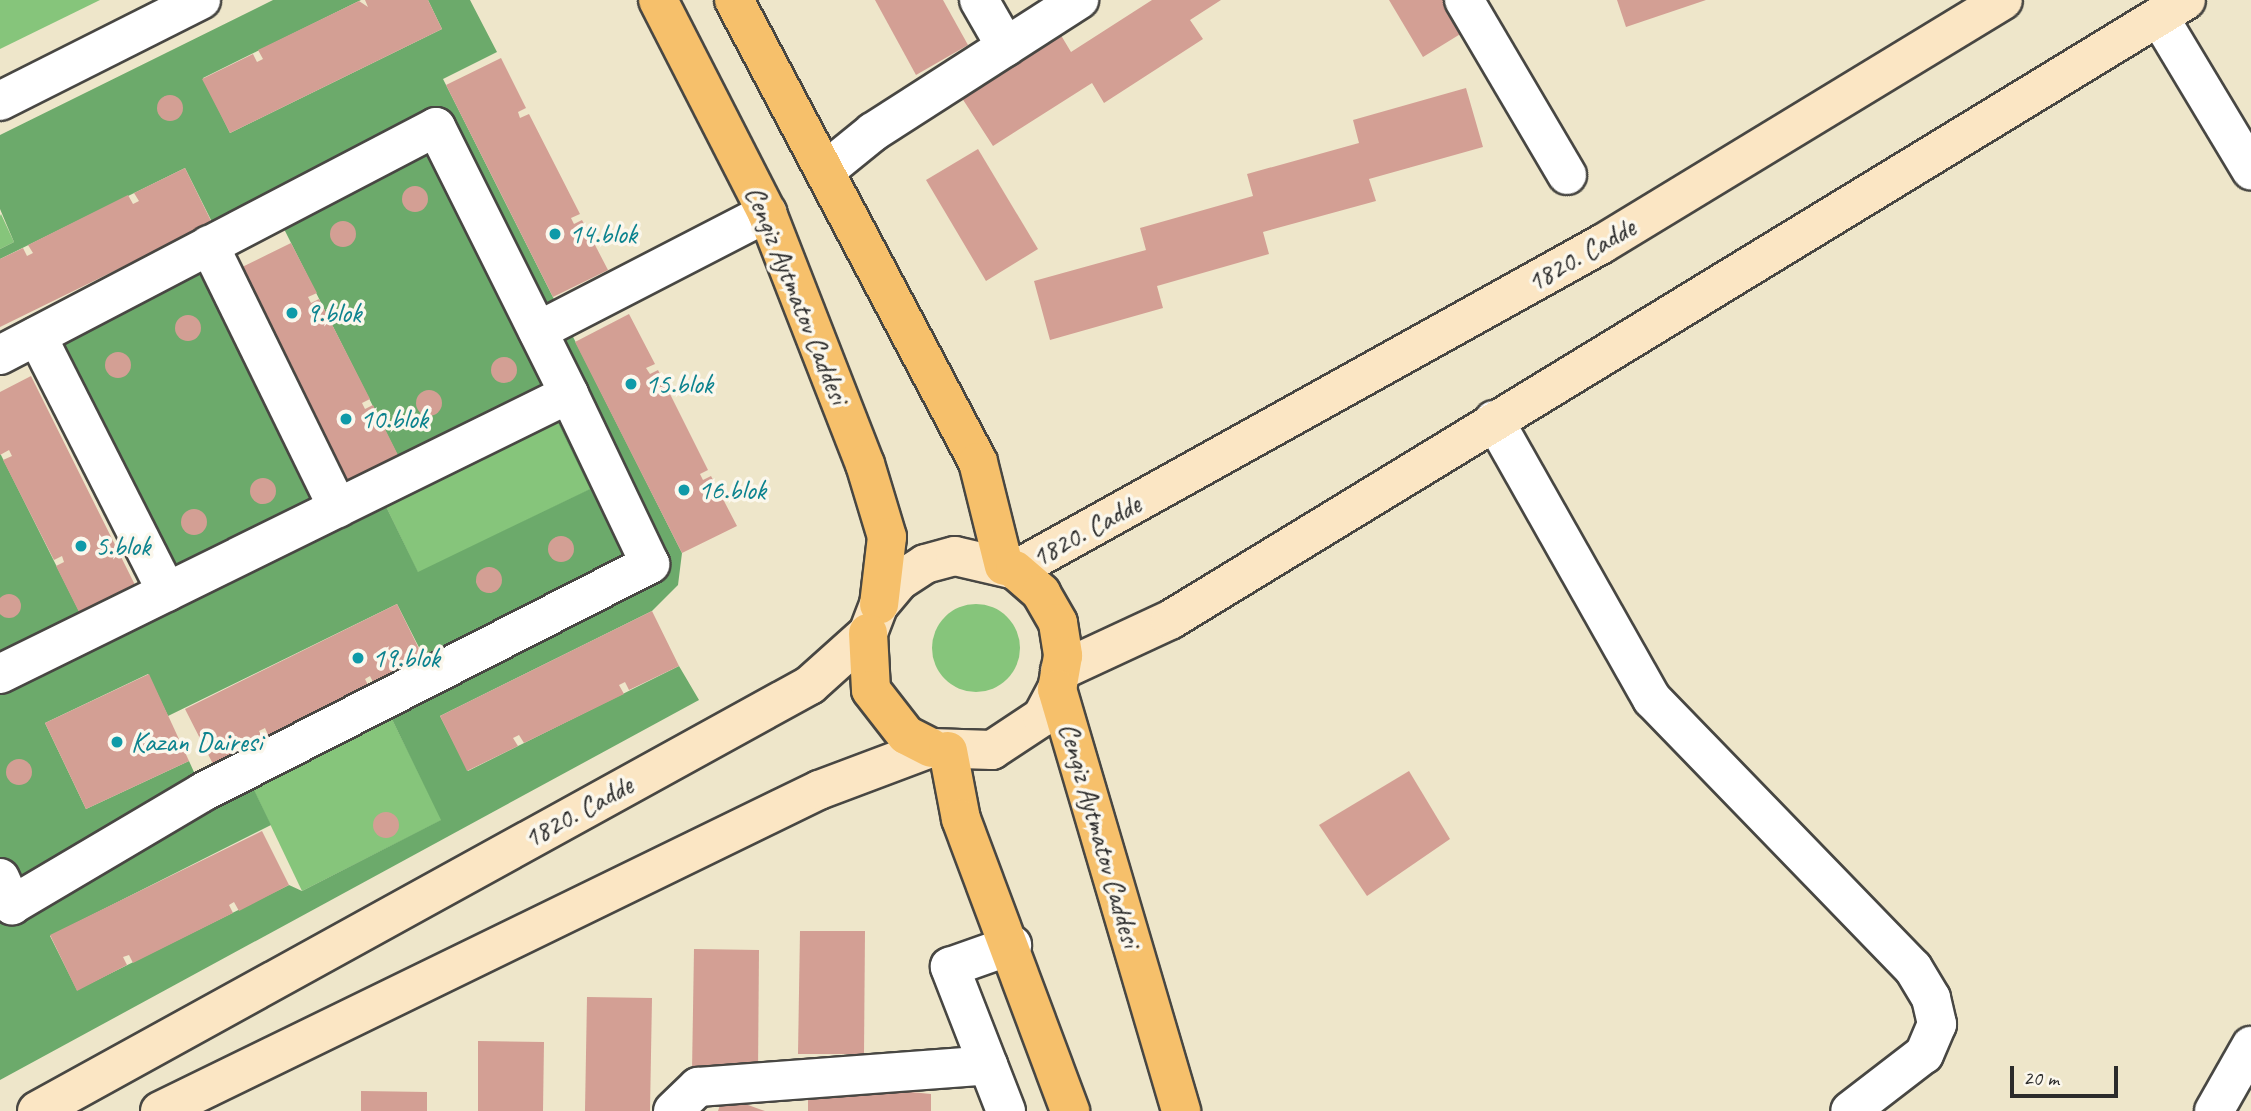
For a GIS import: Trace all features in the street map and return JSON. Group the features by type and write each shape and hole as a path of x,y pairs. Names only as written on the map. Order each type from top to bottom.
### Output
{"main road":[{"name":"Cengiz Aytmatov Caddesi","path":"658,0 767,213 880,512 887,537 873,619 872,690 906,734 940,750"},
{"path":"734,0 978,462 1010,568"},
{"name":"1820. Cadde","path":"37,1111 810,685 925,564 955,556 1010,568 1602,244 2003,0"},
{"path":"167,1109 819,790 940,750 992,750 1020,737 1042,717 1059,680 1170,620 2173,8"},
{"name":"Cengiz Aytmatov Caddesi","path":"1010,568 1041,593 1058,623 1059,680 1181,1111"},
{"path":"940,750 961,819 1012,945 1070,1111"}],"street":[{"path":"0,101 201,0"},
{"path":"979,0 1006,47"},
{"path":"825,171 873,132 1079,0"},
{"path":"1464,0 1567,175"},
{"path":"2173,8 2251,170"},
{"path":"0,355 436,127 650,564 203,792 12,905 0,878"},
{"path":"538,331 767,213"},
{"path":"209,245 338,508"},
{"path":"37,335 167,592"},
{"path":"0,674 569,394"},
{"path":"1494,420 1652,699 1913,968 1931,998 1937,1024 1924,1054 1850,1111"},
{"path":"1006,1111 950,967 1012,945"},
{"path":"2214,1111 2251,1046"},
{"path":"673,1111 698,1087 988,1065"}],"green space":[{"path":"0,0 100,0 0,49"},
{"path":"273,0 361,0 203,78 230,133 442,29 428,0 470,0 497,52 443,79 682,553 678,585 652,611 440,716 468,771 679,666 699,700 0,1080 0,453 88,629 166,592 37,336 167,267 159,249 212,222 185,168 0,259 0,249 14,242 0,209 0,135","holes":["165,96 182,105 172,120 158,113","275,211 407,474 549,405 590,489 418,572 377,488 338,507 209,246","556,537 572,542 567,560 550,555","489,567 501,577 491,593 476,582","397,604 433,675 387,709 441,820 302,891 289,885 77,990 50,936 271,825 245,771 203,792 189,761 86,809 45,723 148,674 168,716","15,760 30,765 25,783 7,777"]},
{"path":"1,214 14,242 0,249 0,216"},
{"path":"549,405 591,489 418,573 377,488"},
{"path":"976,604 1001,611 1013,623 1020,648 1013,673 1001,685 976,692 951,685 939,673 932,648 939,623 951,611"},
{"path":"387,709 442,820 302,891 249,780"}],"building":[{"path":"365,0 428,0 442,29 230,133 202,79 253,54 257,62 263,59 258,50 359,1 368,7"},
{"path":"875,0 943,0 968,45 916,75"},
{"path":"1152,0 1221,0 1190,20 1203,39 1104,103 1092,83 993,146 960,95 1059,32 1071,52"},
{"path":"1389,0 1460,0 1475,25 1423,57"},
{"path":"1617,0 1706,0 1626,27"},
{"path":"501,58 526,108 518,112 520,118 529,114 580,214 571,218 574,224 582,220 608,270 553,297 446,85"},
{"path":"1466,88 1483,147 1369,179 1376,201 1263,232 1269,254 1157,286 1163,308 1050,340 1034,281 1146,250 1140,228 1253,196 1247,174 1359,143 1353,120"},
{"path":"170,95 179,99 183,108 179,117 170,121 161,117 157,108 161,99"},
{"path":"978,149 1038,249 986,281 926,180"},
{"path":"185,168 212,223 0,327 0,259 23,248 27,256 33,253 28,245 128,195 133,204 139,201 134,193"},
{"path":"415,186 424,190 428,199 424,208 415,212 406,208 402,199 406,190"},
{"path":"343,221 352,225 356,234 352,243 343,247 334,243 330,234 334,225"},
{"path":"291,243 317,293 308,297 311,303 319,299 370,399 362,403 365,409 373,405 398,455 343,483 236,270"},
{"path":"629,314 655,364 646,368 650,374 658,370 708,470 700,474 703,480 711,476 737,526 682,553 575,342"},
{"path":"188,315 197,319 201,328 197,337 188,341 179,337 175,328 179,319"},
{"path":"118,352 127,356 131,365 127,374 118,378 109,374 105,365 109,356"},
{"path":"504,357 513,361 517,370 513,379 504,383 495,379 491,370 495,361"},
{"path":"31,376 137,589 81,616 56,566 64,562 62,556 54,560 3,460 12,456 9,450 0,455 0,392"},
{"path":"429,390 438,394 442,403 438,412 429,416 420,412 416,403 420,394"},
{"path":"263,478 272,482 276,491 272,500 263,504 254,500 250,491 254,482"},
{"path":"194,509 203,513 207,522 203,531 194,535 185,531 181,522 185,513"},
{"path":"561,536 570,540 574,549 570,558 561,562 552,558 548,549 552,540"},
{"path":"489,567 498,571 502,580 498,589 489,593 480,589 476,580 480,571"},
{"path":"9,594 17,598 21,606 17,614 9,618 1,614 -3,606 1,598"},
{"path":"397,604 424,659 374,684 370,676 365,679 369,687 269,737 265,728 259,731 263,739 213,764 185,709"},
{"path":"652,611 679,666 629,690 625,682 619,685 624,694 524,743 519,735 513,738 518,746 467,771 440,716"},
{"name":"Kazan Dairesi","path":"149,674 189,761 86,809 45,723"},
{"path":"19,759 28,763 32,772 28,781 19,785 10,781 6,772 10,763"},
{"path":"1409,771 1450,839 1367,896 1319,825"},
{"path":"386,812 395,816 399,825 395,834 386,838 377,834 373,825 377,816"},
{"path":"262,831 289,885 239,911 234,902 229,905 233,913 133,963 129,955 123,957 127,965 77,991 50,935"},
{"path":"800,931 865,931 864,1054 798,1054"},
{"path":"694,949 759,950 758,1073 692,1072"},
{"path":"587,997 652,998 650,1111 585,1111"},
{"path":"478,1041 544,1042 543,1111 478,1111"},
{"path":"881,1089 931,1094 931,1111 808,1111 808,1092"},
{"path":"361,1091 427,1092 427,1111 361,1111"},
{"path":"723,1096 765,1111 718,1111"}],"place":[{"name":"14.blok","path":"555,234"},
{"name":"9.blok","path":"292,313"},
{"name":"15.blok","path":"631,384"},
{"name":"10.blok","path":"346,419"},
{"name":"16.blok","path":"684,490"},
{"name":"5.blok","path":"81,546"},
{"name":"19.blok","path":"358,658"},
{"name":"Kazan Dairesi","path":"117,742"}]}
